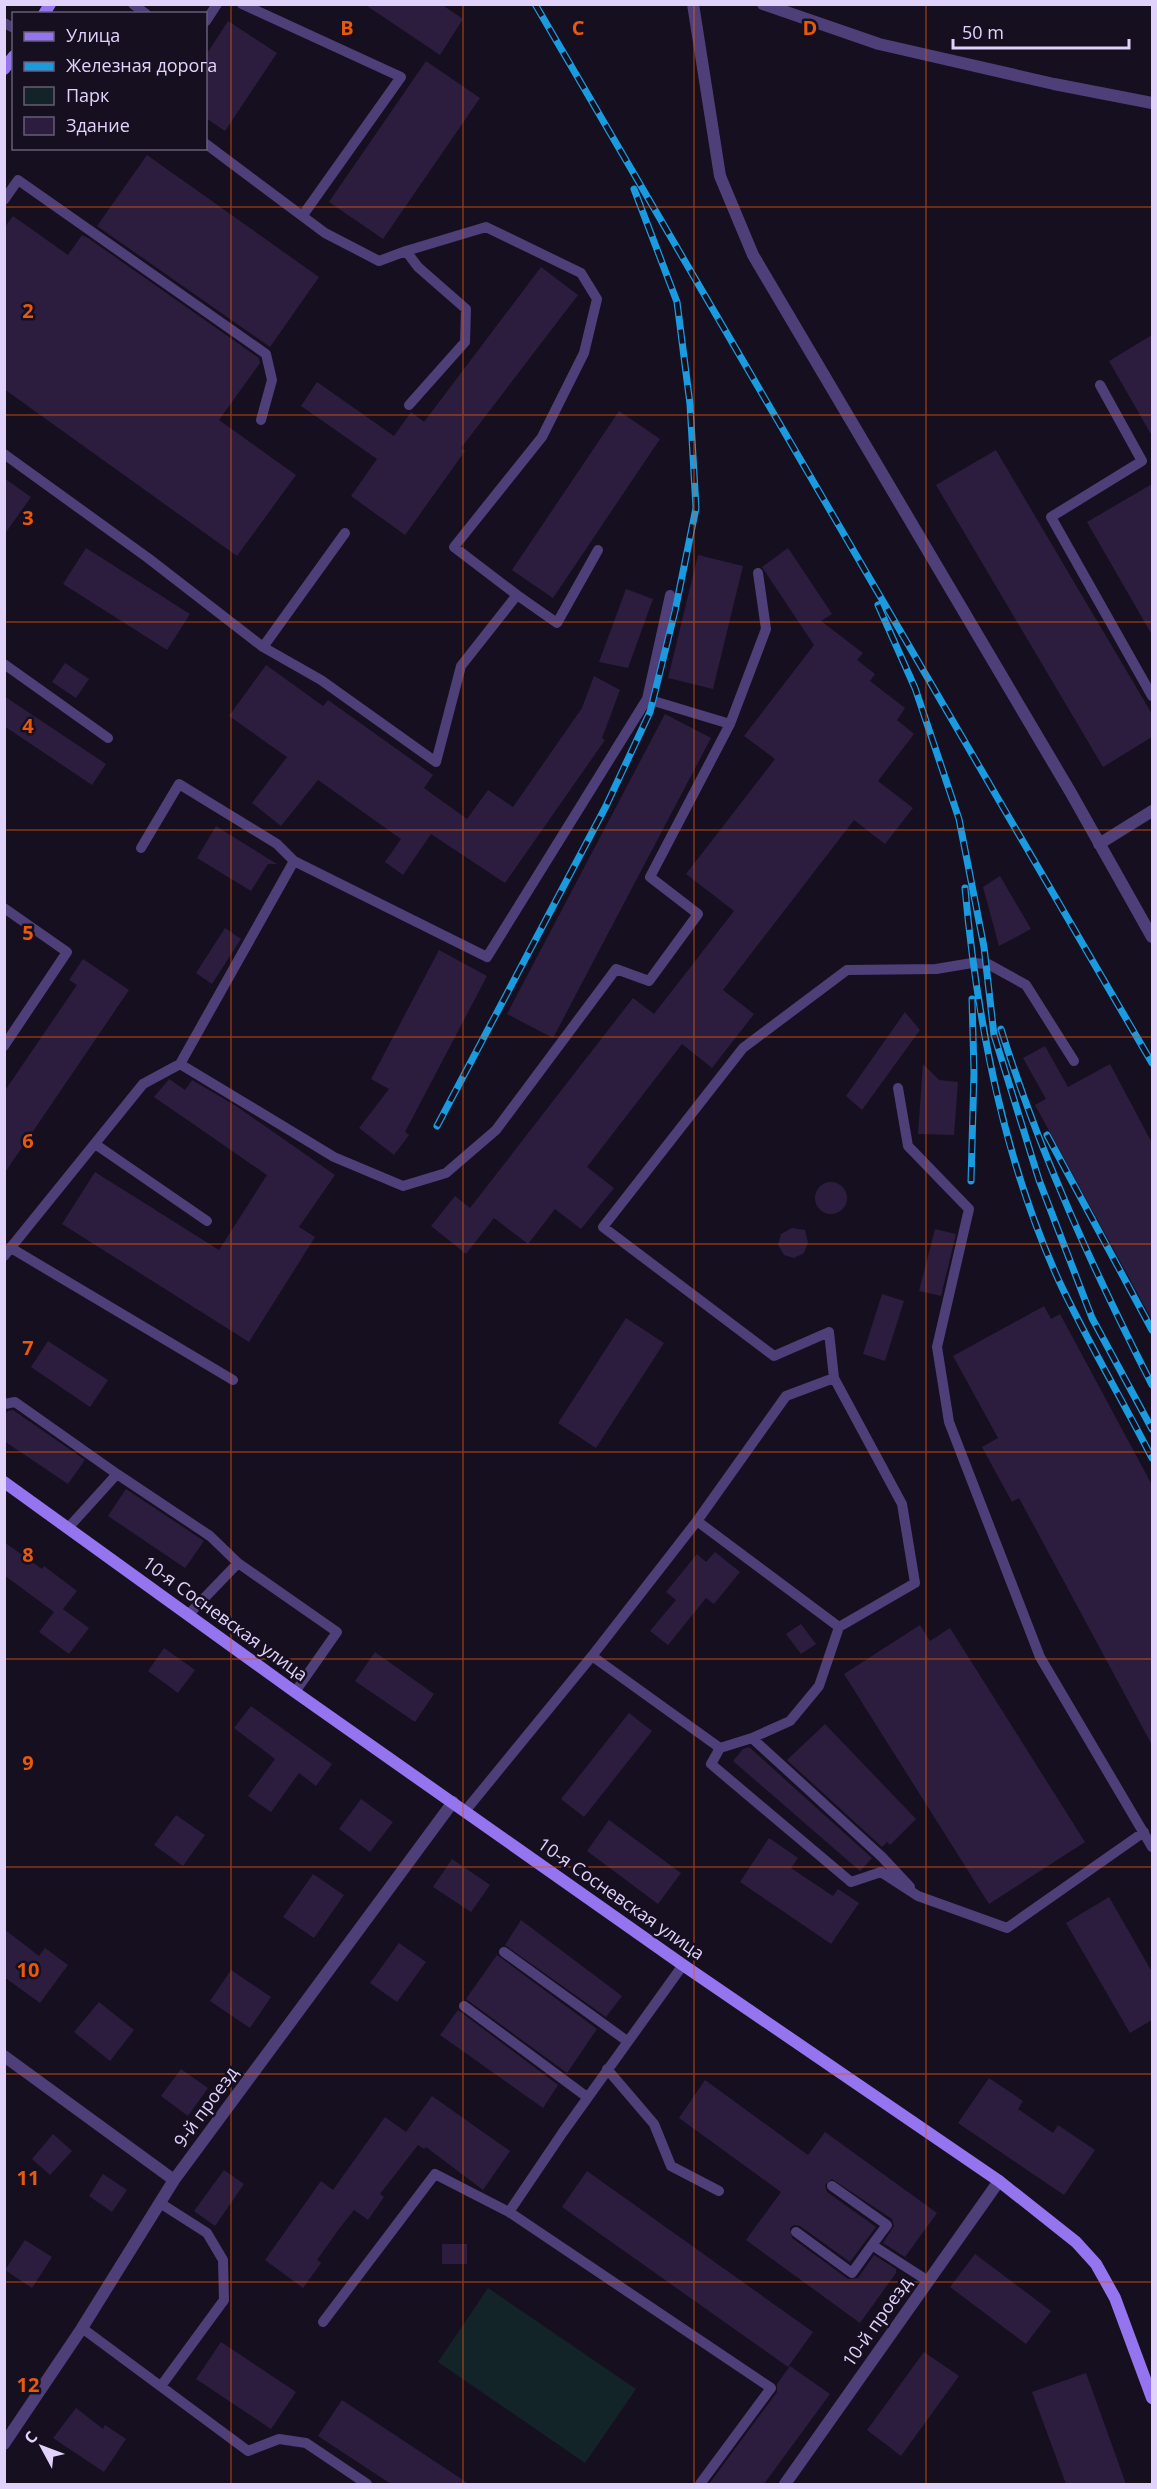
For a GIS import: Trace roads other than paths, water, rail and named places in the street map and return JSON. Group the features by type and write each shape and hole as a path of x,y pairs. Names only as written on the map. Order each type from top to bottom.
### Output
{"street":[{"path":"693,4 720,176 753,255 1152,937"},
{"path":"763,4 879,44 1054,84 1152,103"},
{"path":"1099,844 1152,811"},
{"name":"10-я Сосневская улица","path":"4,1482 295,1692 466,1810 683,1965 999,2181 1076,2242 1096,2264 1115,2298 1152,2398"},
{"name":"9-й проезд","path":"4,2444 82,2328 174,2180 453,1802"},
{"path":"4,2056 174,2180"},
{"name":"10-й проезд","path":"785,2484 999,2181"}],"lane":[{"path":"207,19 217,4"},
{"path":"242,4 402,77 303,215"},
{"path":"207,145 325,233 379,261 486,227 581,273 597,299 584,353 542,437 454,547 556,623 598,550"},
{"path":"4,200 18,180 266,354 272,380 261,420"},
{"path":"406,251 418,267 466,309 465,342 409,405"},
{"path":"1100,385 1142,461 1051,517 1152,696"},
{"path":"4,454 148,558 263,647 321,680 435,762 461,666 517,595"},
{"path":"263,647 345,533"},
{"path":"180,1064 334,1157 403,1186 446,1173 496,1130 616,969 649,981 698,914 650,877 730,724 766,628 758,573"},
{"path":"141,848 179,784 278,844 294,861 487,957 647,699 670,595"},
{"path":"4,664 108,738"},
{"path":"647,699 730,724"},
{"path":"233,1380 8,1252 143,1084 180,1064 294,861"},
{"path":"4,908 67,952 4,1046"},
{"path":"1074,1061 1026,985 988,964 972,963 936,969 847,970 743,1048 603,1227 774,1356 829,1332 834,1378 902,1504 915,1583 839,1627 819,1686 790,1721 752,1738 720,1748 711,1764 851,1881 881,1872 918,1896 1007,1928 1143,1832"},
{"path":"898,1088 908,1146 969,1209 937,1347 949,1422 1040,1657 1152,1847"},
{"path":"94,1144 207,1221"},
{"path":"466,1810 592,1656 697,1521 786,1396 834,1378"},
{"path":"4,1404 15,1402 210,1536 238,1563 337,1632 295,1692"},
{"path":"68,1528 117,1474"},
{"path":"697,1521 839,1627"},
{"path":"188,1615 238,1563"},
{"path":"592,1656 720,1748"},
{"path":"752,1738 882,1857 918,1896"},
{"path":"504,1952 627,2041"},
{"path":"509,2212 587,2097 683,1965"},
{"path":"464,2006 587,2097"},
{"path":"607,2069 654,2124 671,2166 719,2191"},
{"path":"323,2322 435,2174 509,2212 771,2388 700,2484"},
{"path":"796,2232 852,2273 887,2225 832,2186"},
{"path":"160,2203 207,2233 223,2260 224,2300 161,2386"},
{"path":"872,2245 928,2282"},
{"path":"82,2328 248,2451 279,2439 306,2443 367,2484"}],"railway":[{"path":"535,4 1152,1063"},
{"path":"437,1126 606,806 650,712 675,611 696,508 690,404 677,302 634,189"},
{"path":"878,605 915,688 959,819 984,947 994,1035 1039,1180 1092,1318 1152,1429"},
{"path":"965,888 985,1038 1008,1138 1022,1186 1059,1281 1152,1458"},
{"path":"971,1181 974,1072 972,999"},
{"path":"1001,1029 1050,1166 1109,1299 1152,1385"},
{"path":"1047,1135 1152,1330"}]}
